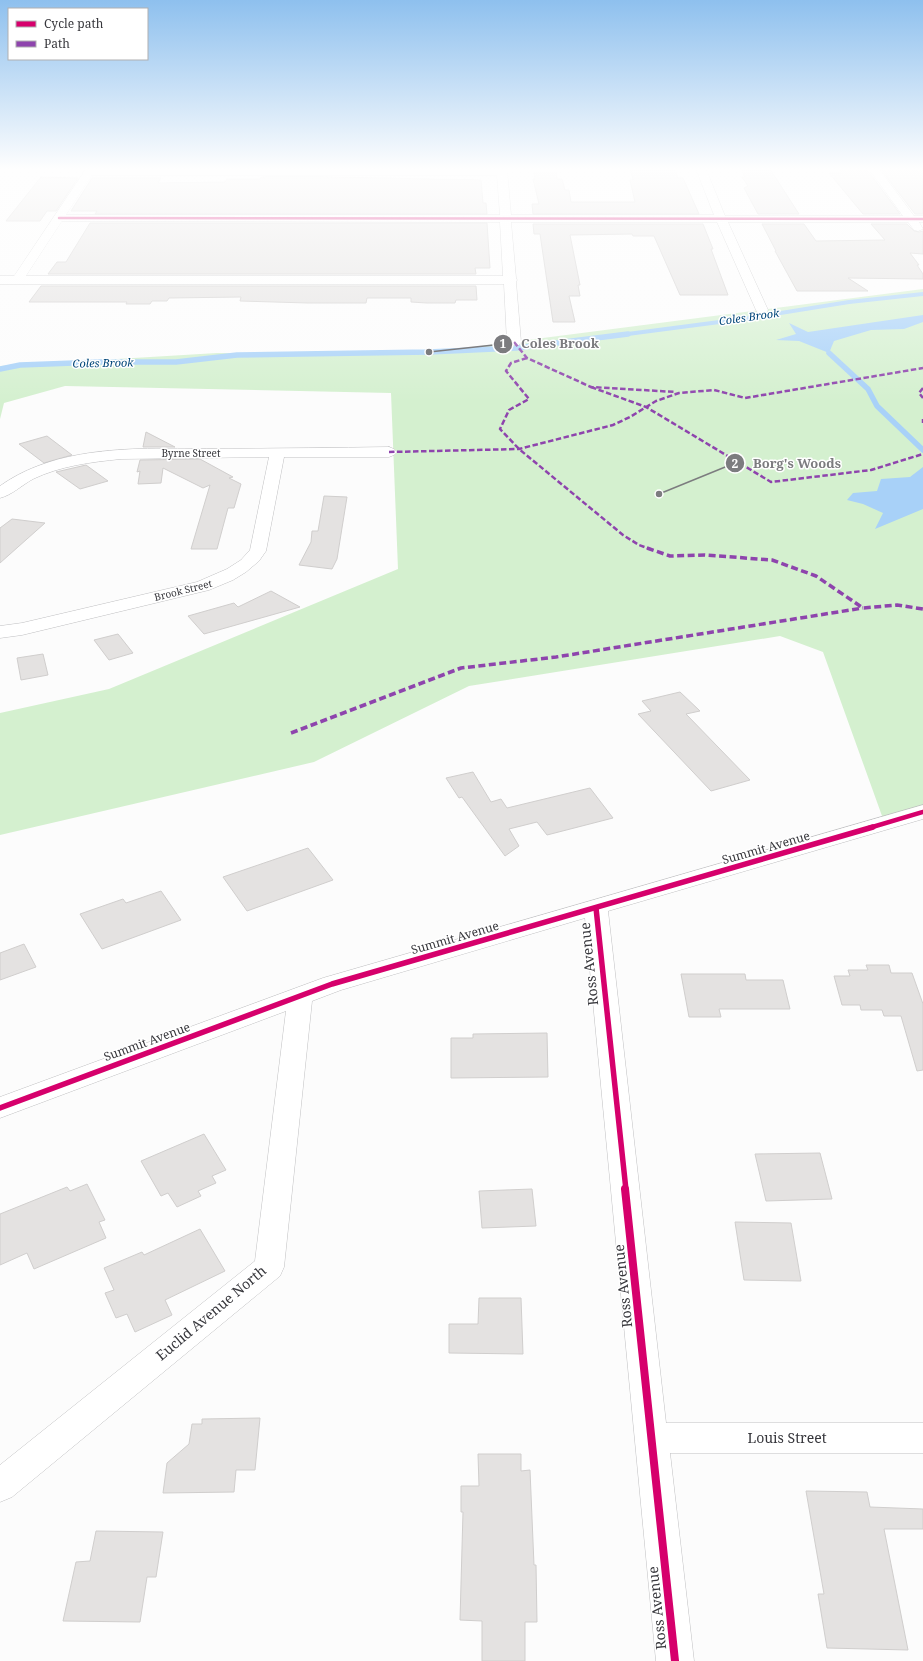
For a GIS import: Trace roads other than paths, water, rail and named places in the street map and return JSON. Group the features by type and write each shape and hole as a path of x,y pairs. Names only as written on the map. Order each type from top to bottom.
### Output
{"street":[{"path":"18,280 40,247"},
{"path":"508,247 514,342"},
{"path":"733,247 762,310"},
{"path":"0,280 511,280"},
{"name":"Byrne Street","path":"0,493 24,478 47,469 94,457 147,453 390,452"},
{"name":"Brook Street","path":"0,632 22,629 203,586 221,580 239,571 251,562 258,551 277,453"},
{"name":"Summit Avenue","path":"0,1108 332,984 923,812"},
{"name":"Ross Avenue","path":"596,908 675,1661"},
{"name":"Euclid Avenue North","path":"0,1486 269,1267 300,996"},
{"name":"Louis Street","path":"651,1438 923,1438"}],"water":[{"path":"923,315 923,322 904,329 871,330 834,341 829,353 799,341 776,340 796,334 789,323 808,332"},
{"path":"923,467 923,509 875,529 883,513 863,504 847,500 853,493 877,491 881,479 910,477"}],"waterway":[{"name":"Coles Brook","path":"620,335 750,318 849,302 923,294"},
{"name":"Coles Brook","path":"620,335 628,334"},
{"name":"Coles Brook","path":"0,369 20,365 101,362 176,362 237,355 429,352 516,348 620,335"},
{"path":"829,353 868,389 877,406 923,450"}],"place":[{"name":"Coles Brook","path":"429,352"},
{"name":"Borg's Woods","path":"659,494"}]}
